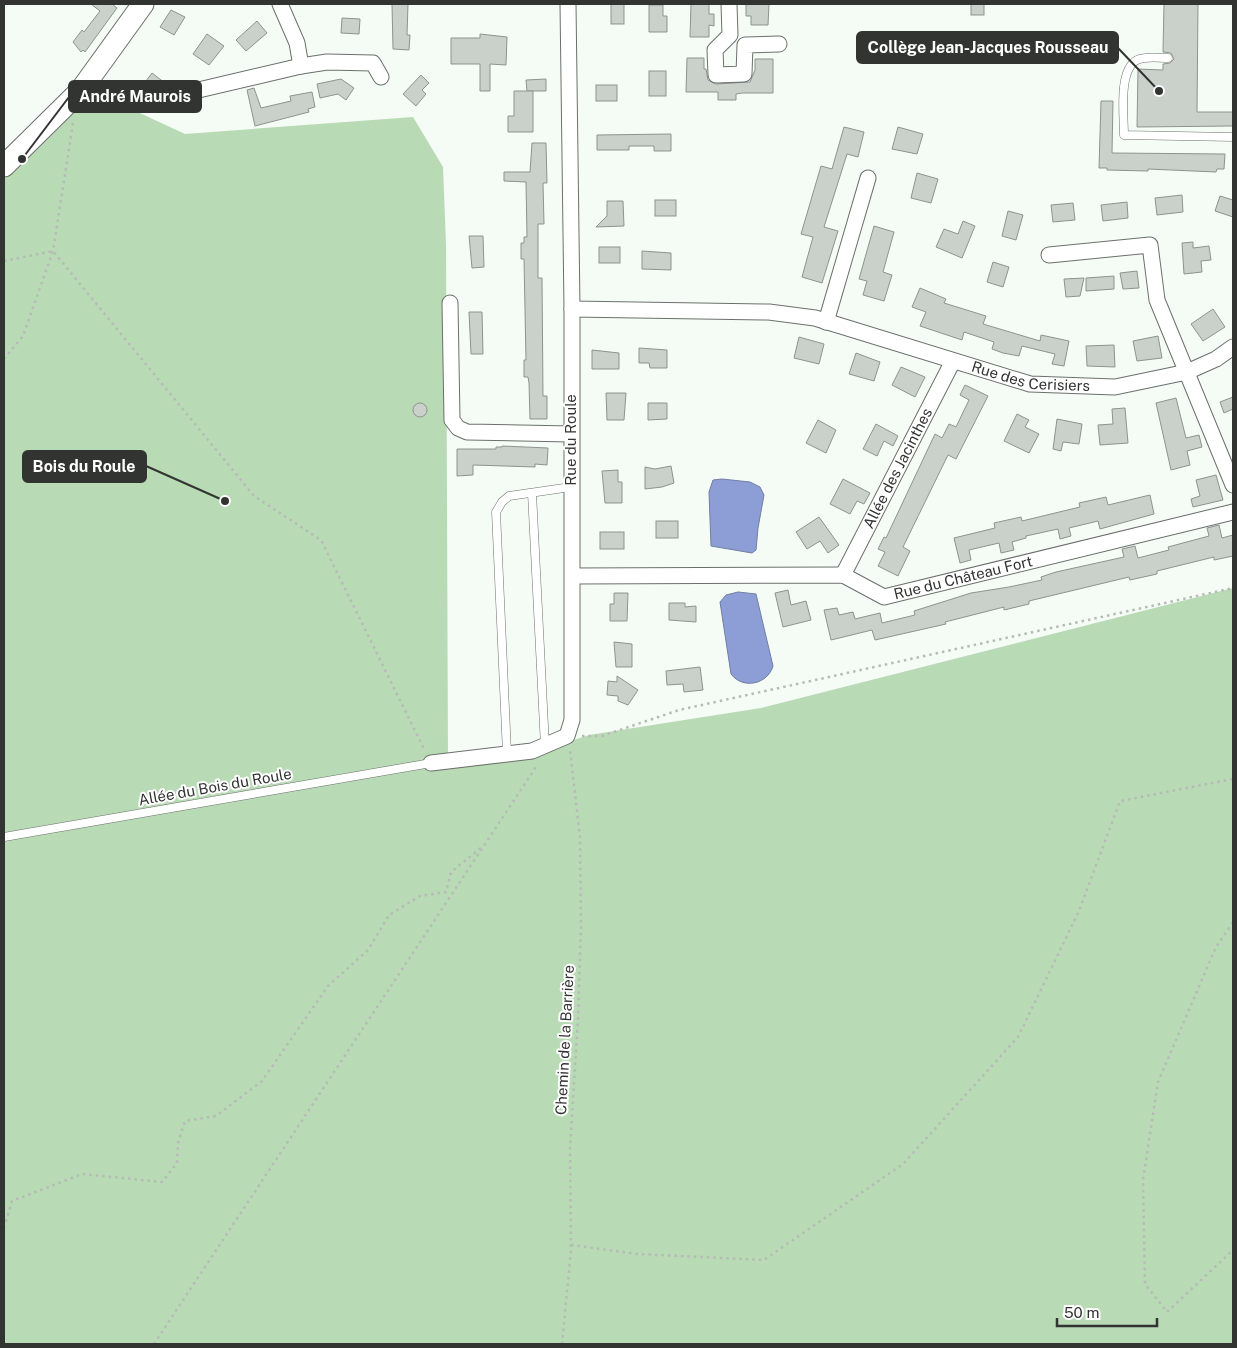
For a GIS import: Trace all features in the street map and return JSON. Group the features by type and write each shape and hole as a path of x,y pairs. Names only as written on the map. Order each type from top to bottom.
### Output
{"street":[{"path":"4,166 81,90 143,4"},
{"path":"280,4 297,43 301,66"},
{"name":"Rue du Roule","path":"567,736 572,720 573,576 568,4"},
{"path":"729,4 730,35 715,50 716,75 744,74 745,45"},
{"path":"730,35 745,45 779,44"},
{"path":"190,92 301,66 327,62 373,63 381,77"},
{"path":"826,322 868,178"},
{"path":"1049,255 1150,245 1157,300 1233,484"},
{"path":"450,303 452,420 458,428 467,432 571,434"},
{"name":"Rue des Cerisiers","path":"572,309 769,312 814,318 1030,384 1116,387 1187,372 1216,359 1233,347"},
{"name":"Allée des Jacinthes","path":"843,575 953,361"},
{"name":"Rue du Château Fort","path":"573,576 843,575 884,597 1233,512"},
{"path":"431,763 532,751 567,736"}],"lane":[{"path":"1168,58 1146,57 1130,66 1125,75 1124,135 1233,137"},
{"path":"507,753 496,512 502,502 509,496 571,487"},
{"path":"532,493 548,745"},
{"name":"Allée du Bois du Roule","path":"4,837 431,763"}],"path":[{"path":"4,359 23,336 53,251 69,141 75,115"},
{"path":"4,261 53,251"},
{"path":"53,251 254,496 321,540 431,763"},
{"path":"567,736 602,736 679,710 1233,588"},
{"name":"Chemin de la Barrière","path":"562,1344 571,1245 570,1148 578,1018 580,837 567,736"},
{"path":"154,1344 485,844 548,745"},
{"path":"571,1245 638,1254 764,1260 903,1164 1018,1037 1079,911 1120,801 1233,779"},
{"path":"4,1228 12,1201 82,1174 162,1182 178,1162 178,1143 185,1121 216,1116 262,1081 328,986 368,950 389,915 420,896 446,892 451,872 485,844"},
{"path":"1233,922 1216,947 1158,1082 1143,1180 1145,1284 1167,1312 1233,1250"}],"green space":[{"path":"88,89 185,134 413,117 443,167 446,245 448,764 525,756 589,735 761,708 1233,588 1233,1344 4,1344 4,179"}],"water":[{"path":"713,480 750,482 760,487 764,495 756,550 752,553 711,546 709,492"},
{"path":"738,592 756,594 773,666 766,677 755,683 742,682 731,674 720,602 726,595"}],"building":[{"path":"91,4 112,4 117,8 85,52 83,50 81,52 73,42 82,30 84,32 100,11"},
{"path":"392,4 408,4 407,35 410,35 409,50 393,49"},
{"path":"611,4 624,4 624,24 611,24"},
{"path":"691,4 709,4 709,14 714,14 714,26 709,25 709,37 690,37"},
{"path":"746,4 769,4 768,25 751,25 751,16 746,16"},
{"path":"971,4 984,4 984,15 971,15"},
{"path":"1164,4 1198,4 1197,112 1233,112 1233,126 1137,127 1138,69 1163,70 1163,64 1170,63 1174,59 1171,53 1163,52"},
{"path":"649,5 663,5 663,16 667,16 667,32 649,32"},
{"path":"171,10 185,17 174,35 160,27"},
{"path":"342,18 360,19 359,34 341,33"},
{"path":"257,21 267,33 246,51 236,40"},
{"path":"207,34 224,46 209,65 193,54"},
{"path":"480,34 507,37 506,65 490,64 490,91 480,91 480,64 451,64 451,38 480,38"},
{"path":"687,58 704,58 704,69 706,69 708,80 716,84 750,82 755,70 755,59 773,59 773,93 742,93 736,94 736,100 718,100 718,92 686,92"},
{"path":"649,71 666,71 666,96 649,96"},
{"path":"152,73 165,83 153,99 140,89"},
{"path":"421,75 429,83 422,90 426,94 416,106 403,94"},
{"path":"341,79 354,88 346,100 338,94 320,98 317,84"},
{"path":"546,79 546,91 527,91 526,80"},
{"path":"596,85 617,85 617,101 596,101"},
{"path":"254,88 261,108 291,101 290,96 312,92 315,107 308,109 309,112 255,126 247,90"},
{"path":"514,91 533,91 533,132 508,132 508,116 514,116"},
{"path":"1101,101 1113,101 1112,153 1225,154 1224,169 1217,169 1216,172 1148,169 1148,171 1107,170 1107,168 1099,168"},
{"path":"844,127 864,132 858,157 847,154 824,227 838,231 822,283 802,277 813,237 801,234 821,166 832,169"},
{"path":"898,127 923,134 917,154 892,149"},
{"path":"671,134 671,151 654,151 654,146 629,146 629,150 597,150 597,135"},
{"path":"532,143 546,143 547,183 543,183 544,224 538,224 538,278 542,278 543,396 547,396 547,419 530,419 529,383 528,377 524,377 524,360 526,360 524,259 521,259 521,243 524,243 524,237 527,237 526,182 504,181 504,172 530,172"},
{"path":"917,173 938,179 931,203 911,198"},
{"path":"1182,195 1183,212 1157,215 1155,198"},
{"path":"1220,196 1233,200 1233,217 1215,211"},
{"path":"655,200 676,200 676,216 655,216"},
{"path":"607,201 623,201 624,226 596,227 607,216"},
{"path":"1127,202 1128,218 1103,221 1101,205"},
{"path":"1073,203 1075,220 1053,222 1051,205"},
{"path":"1008,211 1023,215 1016,240 1002,236"},
{"path":"963,221 975,226 962,258 936,247 944,229 958,234"},
{"path":"874,226 894,232 883,272 892,275 884,301 863,295 867,281 859,279"},
{"path":"469,236 483,236 484,267 472,268"},
{"path":"1193,242 1193,248 1209,246 1211,260 1201,261 1202,272 1184,274 1182,243"},
{"path":"599,247 620,247 620,263 599,263"},
{"path":"642,251 671,253 671,270 642,269"},
{"path":"993,262 1009,267 1003,287 987,282"},
{"path":"1137,271 1139,288 1123,289 1120,273"},
{"path":"1114,276 1114,289 1086,291 1086,278"},
{"path":"1084,278 1080,296 1066,297 1064,279"},
{"path":"920,288 946,299 944,303 986,316 983,324 1040,341 1041,335 1069,341 1064,366 1052,364 1055,354 1022,346 1019,356 1003,353 992,349 994,342 964,332 962,340 920,326 926,312 912,307"},
{"path":"1213,309 1225,327 1203,341 1191,324"},
{"path":"469,312 482,312 483,354 471,354"},
{"path":"1158,336 1162,358 1137,361 1133,341"},
{"path":"799,337 824,344 819,364 794,358"},
{"path":"1114,345 1115,367 1087,366 1086,346"},
{"path":"639,348 667,350 667,368 650,368 649,363 639,363"},
{"path":"592,350 619,353 619,369 592,369"},
{"path":"856,353 880,362 874,381 849,374"},
{"path":"901,367 925,377 915,397 892,385"},
{"path":"965,385 988,396 956,459 948,455 903,547 910,551 898,576 878,566 885,552 878,549 884,537 886,538 935,434 942,438 949,424 956,427 969,400 960,395"},
{"path":"606,393 626,393 624,420 607,420"},
{"path":"1233,397 1233,409 1224,413 1220,402"},
{"path":"1176,398 1186,438 1199,435 1202,447 1187,451 1190,465 1171,470 1156,403"},
{"path":"420,403 425,405 427,410 425,415 420,417 415,415 413,410 415,405"},
{"path":"648,403 667,403 667,419 648,420"},
{"path":"1125,408 1128,443 1100,445 1098,425 1113,424 1112,409"},
{"path":"1017,414 1029,420 1025,427 1039,434 1029,453 1004,441"},
{"path":"1057,419 1082,424 1079,444 1063,442 1061,451 1053,449"},
{"path":"818,420 836,430 826,453 806,443"},
{"path":"876,424 898,436 893,446 884,441 877,456 863,449"},
{"path":"496,447 548,448 547,465 535,464 535,467 473,465 473,475 457,476 457,449 496,449"},
{"path":"671,466 674,483 645,489 645,467 655,469"},
{"path":"618,470 618,482 622,482 622,503 605,503 602,471"},
{"path":"1216,475 1223,500 1193,507 1191,499 1200,496 1196,480"},
{"path":"843,479 870,493 864,504 857,501 850,514 830,504"},
{"path":"1150,495 1154,514 1100,529 1098,521 1069,528 1071,536 1060,539 1058,529 1026,536 1026,538 1012,542 1014,550 1001,553 999,543 969,550 971,560 960,563 954,538 995,528 994,523 1021,517 1022,521 1080,507 1079,503 1106,497 1108,505"},
{"path":"819,517 839,545 828,553 820,541 807,549 796,532"},
{"path":"656,521 678,521 678,538 656,538"},
{"path":"1219,525 1222,538 1233,535 1233,556 1214,560 1214,557 1157,571 1157,574 1130,580 1129,577 1029,601 1029,604 1004,610 1004,607 945,622 946,624 875,640 872,630 831,640 824,610 837,608 839,615 853,612 855,619 880,613 882,623 915,615 914,611 971,593 1042,580 1041,577 1056,572 1124,557 1122,549 1135,546 1138,558 1169,550 1168,547 1209,536 1207,528"},
{"path":"600,532 624,532 624,549 600,549"},
{"path":"788,590 791,605 806,601 811,620 783,627 775,593"},
{"path":"614,593 628,593 627,621 610,621 610,604 614,604"},
{"path":"669,603 685,603 685,607 696,606 696,622 669,620"},
{"path":"614,642 632,644 632,667 616,667"},
{"path":"700,667 703,690 684,692 683,684 667,685 666,671"},
{"path":"617,676 638,690 628,705 618,701 618,696 607,695 608,681 617,682"}],"place":[{"name":"Collège Jean-Jacques Rousseau","path":"1159,91"},
{"name":"André Maurois","path":"22,159"},
{"name":"Bois du Roule","path":"225,501"}]}
